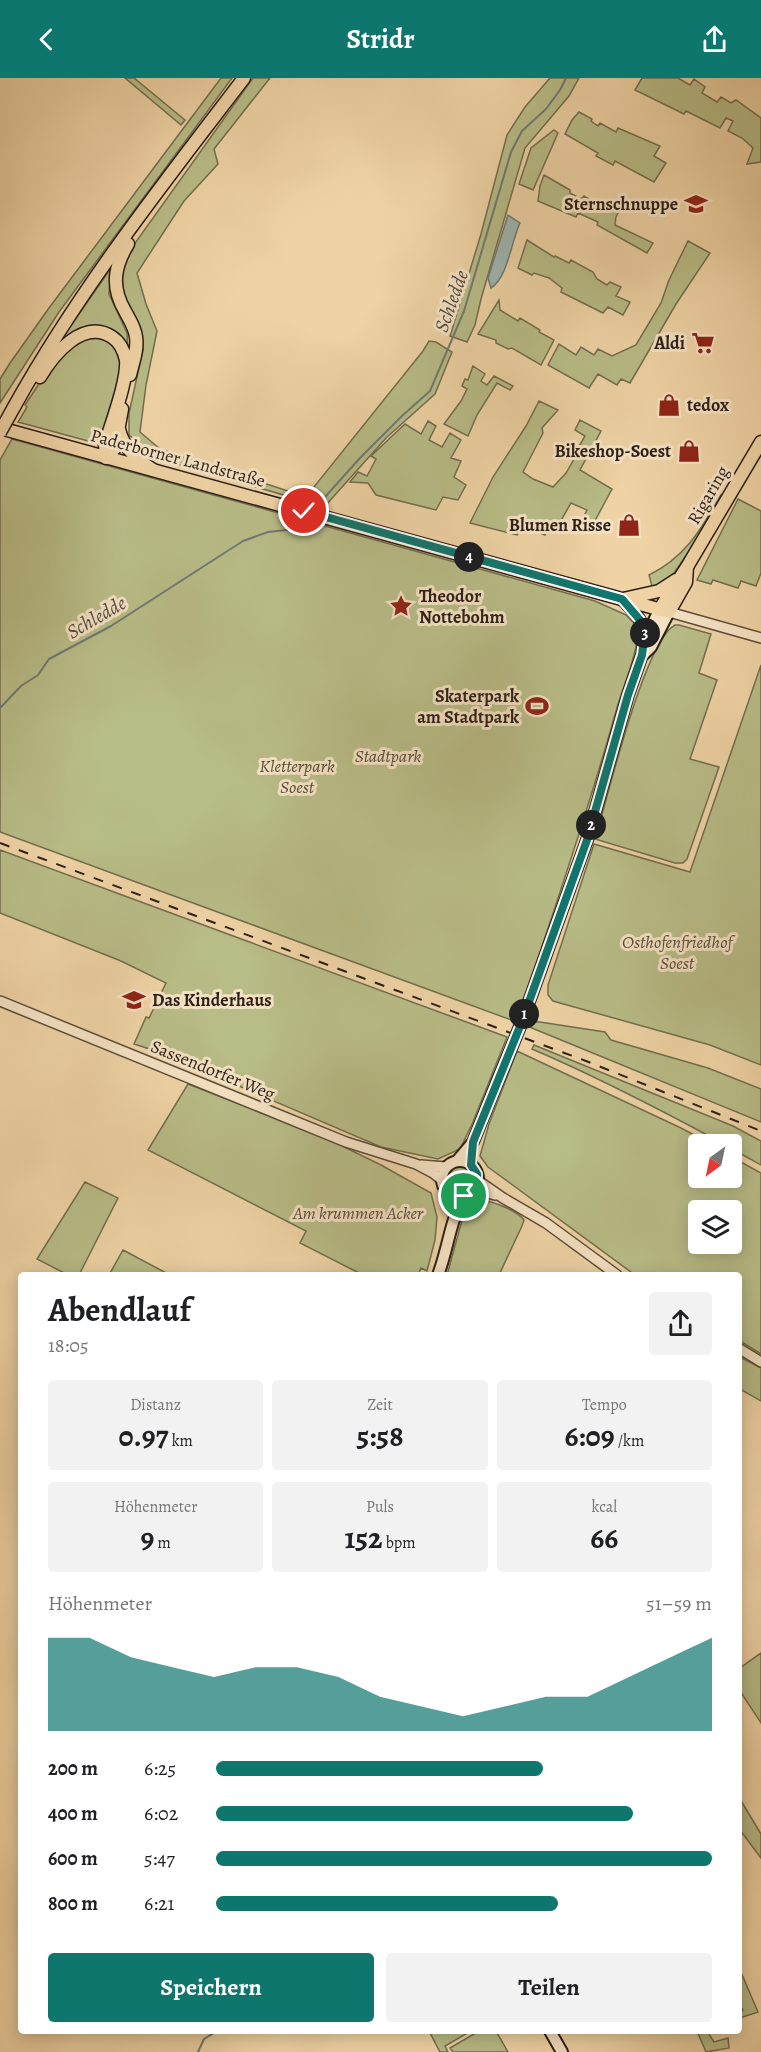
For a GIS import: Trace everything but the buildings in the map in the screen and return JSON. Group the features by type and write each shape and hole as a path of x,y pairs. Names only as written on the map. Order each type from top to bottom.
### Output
{"main road":[{"path":"0,430 75,307 133,225 244,78"},
{"path":"106,458 115,448 136,353 134,328 118,297 115,274 118,261 131,238 133,225"},
{"path":"17,402 32,390 47,365 75,338 94,331 114,338 123,350 126,365 105,445 106,458"},
{"path":"119,428 127,447 153,470"},
{"name":"Paderborner Landstraße","path":"0,430 664,611"},
{"name":"Rigaring","path":"664,611 678,578 687,567 761,442"},
{"name":"Rigaring","path":"664,611 686,582 687,567"},
{"path":"453,1218 477,1180 477,1174 471,1165 473,1142 521,1024 587,840 628,695 642,655 645,632 640,620 622,599 659,591 678,578"},
{"path":"644,642 664,611"},
{"path":"642,655 651,646 664,611"},
{"path":"468,1194 456,1196 449,1193 444,1188 442,1180 446,1167 457,1161 473,1142"},
{"path":"457,1161 471,1165"},
{"path":"439,1272 447,1250 453,1218 449,1193"},
{"path":"552,2034 562,2052"}],"street":[{"path":"664,611 761,638"},
{"name":"Sassendorfer Weg","path":"0,1001 346,1142 416,1164 442,1180"},
{"name":"Sassendorfer Weg","path":"416,1164 446,1167"},
{"path":"477,1180 546,1223 613,1272"},
{"path":"468,1194 484,1192 503,1198"},
{"path":"742,1351 761,1362"}],"green space":[{"path":"125,78 134,78 185,120 181,125"},
{"path":"221,78 232,78 59,312 0,403 0,379 10,363"},
{"path":"253,78 270,78 214,149 218,164 184,201 137,273 157,331 146,385 140,432 160,449 306,497 304,501 164,460 148,452 129,435 129,413 143,350 140,328 124,295 121,273 128,253"},
{"path":"550,78 579,78 569,96 525,148 475,325 467,342 450,336 481,234 507,135 525,107"},
{"path":"642,78 678,78 690,85 694,79 705,87 702,93 717,102 721,97 731,103 736,100 761,118 761,162 747,164 753,148 742,138 728,131 733,121 726,118 720,128 686,111 684,114 635,90"},
{"path":"579,112 592,119 591,121 598,126 600,123 616,132 618,128 660,146 654,156 666,163 654,182 615,161 613,165 596,156 598,153 565,134"},
{"path":"554,130 558,133 533,190 519,184 531,148"},
{"path":"544,175 570,190 570,193 581,199 584,196 600,206 602,203 613,208 619,198 624,201 616,217 615,225 653,243 647,253 597,225 598,222 578,213 576,217 538,201"},
{"path":"527,240 554,257 569,263 571,260 593,272 597,279 607,285 610,282 621,287 616,296 630,302 623,315 608,307 603,313 561,292 562,288 549,278 534,273 532,275 518,268"},
{"path":"688,241 710,253 676,304 630,383 621,379 617,385 598,374 589,388 548,365 559,344 576,355 581,347 594,355 598,349 612,356 636,345 661,303 669,280"},
{"path":"111,268 109,294 127,333 128,354 119,336 105,327 92,326 74,332 56,347"},
{"path":"499,300 500,310 518,321 520,318 554,340 541,365 512,348 508,349 496,343 496,340 478,334"},
{"path":"81,337 109,338 120,353 122,371 103,434 99,440 88,441 18,422 27,407 25,405 44,376"},
{"path":"429,341 436,342 452,352 435,394 386,438 325,506 306,497"},
{"path":"473,366 485,374 481,381 487,385 494,376 513,386 510,390 497,383 477,415 468,436 444,424 467,389 462,386 465,379 468,380"},
{"path":"539,401 558,410 542,428 543,433 523,472 533,479 553,487 566,473 574,459 562,452 568,443 578,448 585,436 575,430 580,420 601,431 580,470 612,489 590,530 580,524 587,510 571,503 555,531 548,528 545,535 524,526 517,535 470,523 493,477 526,426"},
{"path":"428,421 436,426 429,440 442,447 450,433 461,440 451,458 461,461 454,477 466,485 458,500 443,497 436,510 376,495 368,483 350,482 358,472 367,476 376,459 371,456 405,424 421,434"},
{"name":"Stadtpark","path":"12,439 595,601 626,615 638,627 633,658 584,819 524,999 516,1011 514,1021 0,832 0,460"},
{"path":"721,495 722,498 704,530 674,573 653,590 649,575 683,551 699,531"},
{"path":"738,499 761,511 761,573 756,586 741,581 738,588 713,580 711,584 697,580"},
{"path":"675,625 711,634 699,673 717,680 690,759 719,767 687,859 683,863 675,863 595,839 639,690 663,637"},
{"name":"Osthofenfriedhof Soest","path":"761,665 761,1065 710,1045 553,1001 548,995 548,985 594,844 690,872"},
{"path":"0,850 507,1037 460,1149 438,1159 381,1147 162,1053 134,1044 146,1017 149,1018 166,983 121,961 0,913"},
{"path":"533,1022 605,1032 611,1040 708,1068 761,1089 761,1122 527,1026"},
{"path":"534,1045 733,1126 761,1141 761,1165 742,1155 742,1134 705,1134 629,1094 532,1049"},
{"path":"517,1051 692,1134 688,1134 688,1188 742,1188 742,1163 761,1173 761,1354 742,1342 742,1272 631,1272 488,1167 480,1156 489,1124"},
{"name":"Am krummen Acker","path":"188,1084 328,1139 431,1193 437,1217 435,1240 427,1271 421,1268 419,1272 357,1272 300,1243 306,1231 148,1150"},
{"path":"460,1165 470,1169 474,1179 470,1189 460,1193 450,1189 446,1179 450,1169"},
{"path":"85,1182 118,1198 81,1272 62,1272 37,1259"},
{"path":"475,1199 480,1199 509,1209 524,1220 500,1272 448,1272 466,1206"},
{"path":"123,1250 164,1272 111,1272"},
{"path":"742,1358 761,1368 761,1401 742,1390"},
{"path":"761,1653 761,1723 742,1694 742,1667"},
{"path":"742,1802 761,1834 761,1858 742,1833"},
{"path":"742,1975 758,2012 742,2017"},
{"path":"431,2034 466,2034 445,2046 448,2052 440,2052"},
{"path":"474,2034 498,2034 508,2052 453,2052 450,2048"},
{"path":"698,2034 709,2034 714,2042 728,2038 729,2048 706,2052"}],"water":[{"path":"508,215 520,223 505,268 497,283 491,288 488,278"}],"waterway":[{"name":"Schledde","path":"316,507 360,458 430,391 464,311 511,152 522,131 546,109 566,78"},
{"name":"Schledde","path":"0,708 21,686 38,675 49,659 111,626 243,541 268,532 305,528 312,521"},
{"path":"198,2052 204,2039 212,2034"}],"railway":[{"path":"0,843 586,1061 761,1131"}],"place":[{"name":"Sternschnuppe","path":"696,204"},
{"name":"Aldi","path":"703,343"},
{"name":"tedox","path":"669,405"},
{"name":"Bikeshop-Soest","path":"689,451"},
{"name":"Blumen Risse","path":"629,525"},
{"name":"Theodor Nottebohm","path":"401,606"},
{"name":"Skaterpark am Stadtpark","path":"537,706"},
{"name":"Das Kinderhaus","path":"134,1000"}],"route":[{"path":"304,511 622,599 636,614 645,632 642,655 628,695 587,840 521,1024 473,1142 471,1165 477,1174 477,1183 474,1190 464,1196"}],"park label":[{"name":"Kletterpark Soest","path":"297,776"}]}
